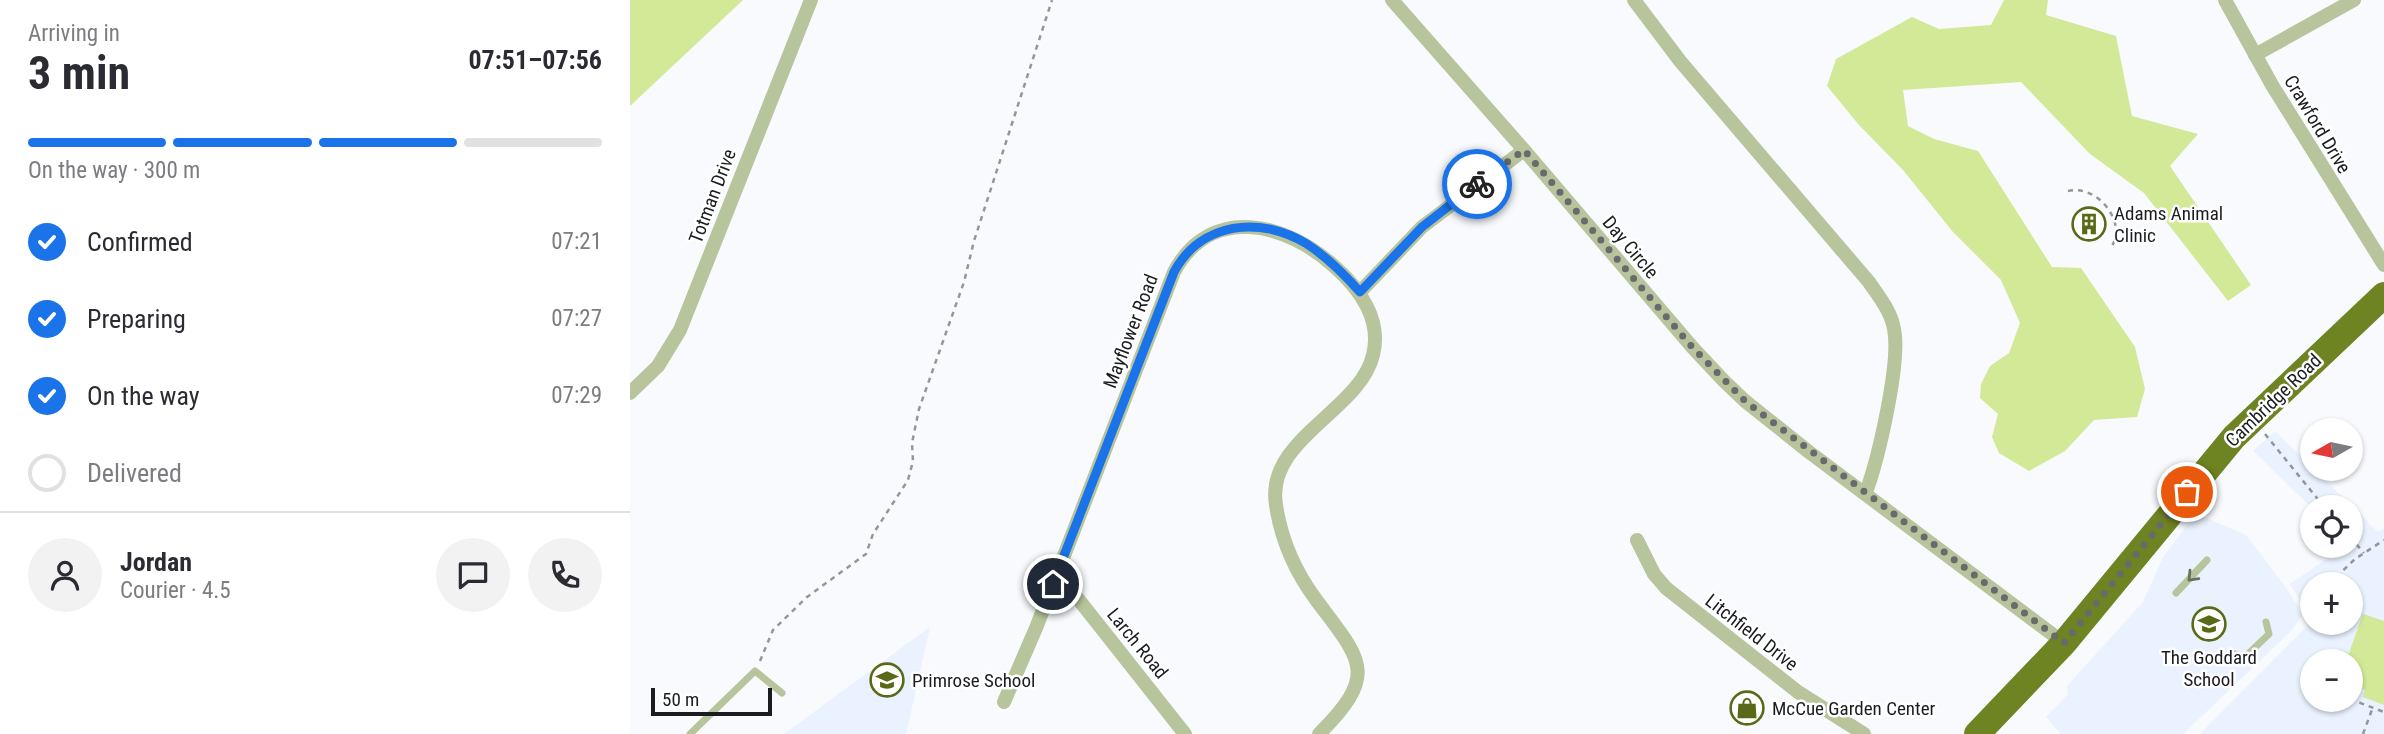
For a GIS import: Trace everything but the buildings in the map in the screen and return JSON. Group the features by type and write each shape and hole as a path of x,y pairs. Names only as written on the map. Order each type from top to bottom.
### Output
{"highway":[{"name":"Cambridge Road","path":"1977,734 2064,643 2234,437 2384,295"}],"street":[{"name":"Totman Drive","path":"630,393 658,366 680,330 811,0"},
{"name":"Day Circle","path":"1392,0 1724,381 1788,435 2064,643"},
{"path":"1634,0 1680,61 1869,282 1890,314 1896,351 1876,461 1866,492"},
{"name":"Crawford Drive","path":"2225,0 2346,207 2384,265"},
{"path":"2255,55 2354,0"},
{"path":"1360,292 1422,227 1524,150"},
{"name":"Mayflower Road","path":"1004,702 1053,584 1174,272 1185,254 1206,237 1223,230 1248,227 1282,233 1305,243 1338,269 1360,292 1374,332 1375,347 1370,364 1348,394 1292,451 1275,488 1278,516 1290,554 1309,590 1350,645 1357,661 1357,680 1352,695 1339,714 1319,734"},
{"name":"Litchfield Drive","path":"1637,540 1654,574 1663,585 1798,692 1864,734"},
{"name":"Larch Road","path":"1053,584 1079,600 1185,734"}],"lane":[{"path":"2176,593 2207,560"},
{"path":"2234,654 2245,657 2261,642 2269,634 2266,622"},
{"path":"690,734 755,671 782,693"}],"path":[{"path":"755,671 773,630 816,590 866,554 873,534 908,480 919,410 964,282 974,241 1052,0"},
{"path":"2068,191 2085,191 2101,199 2116,233 2117,238 2111,247"},
{"path":"2261,430 2314,495"},
{"path":"2343,572 2384,540"},
{"path":"2363,704 2384,712"},
{"path":"2363,734 2372,707"}],"shaded area":[{"path":"2275,431 2300,456 2300,481 2326,481 2340,495 2300,496 2253,451"},
{"name":"The Goddard School","path":"2199,515 2246,535 2284,585 2300,610 2300,619 2289,633 2183,734 2061,734 2046,717 2068,694 2067,686 2143,602 2163,557 2191,520"},
{"path":"2363,517 2378,532 2384,529 2384,734 2200,734 2300,633 2363,635 2363,572 2307,572 2328,558 2363,558"},
{"path":"2300,577 2300,601 2290,584"},
{"name":"Primrose School","path":"930,627 906,734 784,734"}],"green space":[{"path":"630,0 743,0 630,106"},
{"path":"2004,0 2048,0 2046,15 2116,36 2132,116 2198,134 2170,166 2251,285 2228,301 2144,193 2090,154 2021,82 1903,90 1908,126 1934,139 1978,151 2052,267 2081,268 2135,347 2145,389 2137,417 2094,420 2065,451 2029,471 1999,453 1992,437 1998,414 1980,398 1981,384 1990,366 2009,353 2020,323 2001,280 1953,232 1903,170 1859,125 1827,86 1836,59 1912,17 1939,29 1991,25"},
{"path":"2363,614 2384,621 2384,705 2363,697 2363,649 2350,649 2355,635 2363,635"}],"way so far":[{"path":"1477,184 1524,150 1693,348 1745,401 2064,643 2187,492"}],"place":[{"name":"Adams Animal Clinic","path":"2089,224"},
{"name":"The Goddard School","path":"2209,624"},
{"name":"Primrose School","path":"887,680"},
{"name":"McCue Garden Center","path":"1747,708"}],"route":[{"path":"1053,584 1174,272 1191,248 1206,237 1231,228 1248,227 1272,231 1305,243 1360,292 1422,227 1477,184"}]}
